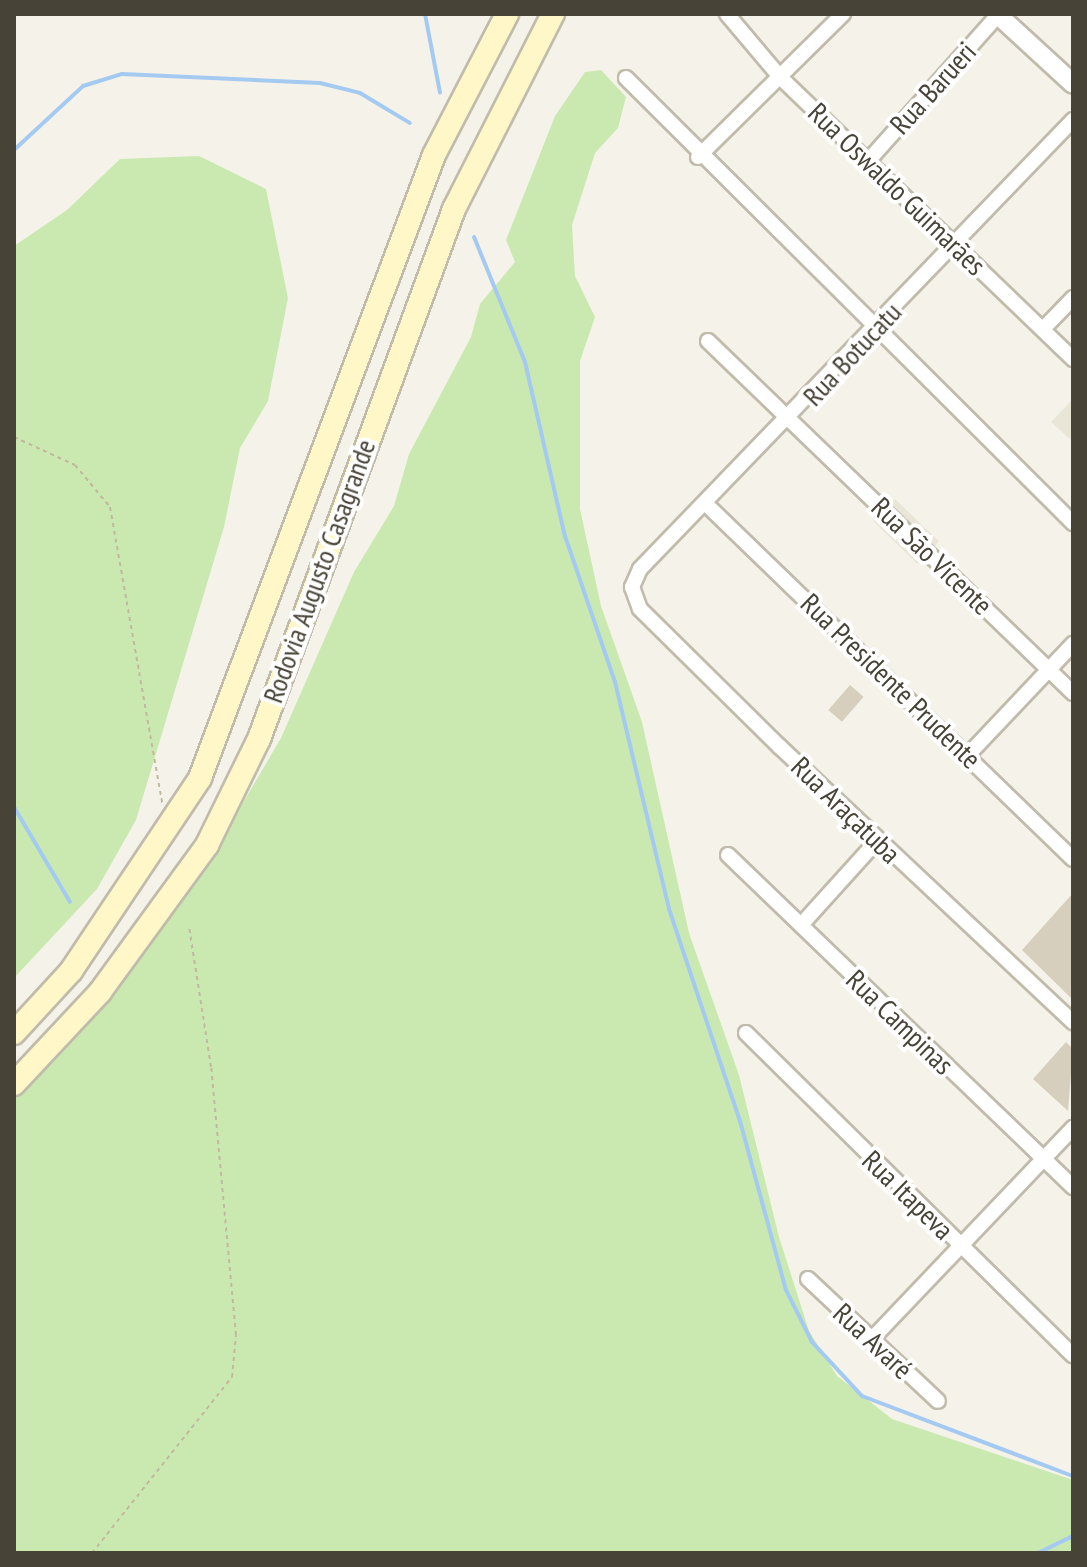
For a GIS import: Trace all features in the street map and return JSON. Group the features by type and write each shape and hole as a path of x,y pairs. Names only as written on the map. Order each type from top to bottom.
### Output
{"main road":[{"path":"14,1033 71,971 200,778 434,155 507,14"},
{"name":"Rodovia Augusto Casagrande","path":"14,1084 100,992 207,845 259,739 454,209 553,14"}],"street":[{"name":"Rua Oswaldo Guimarães","path":"727,14 780,77 1073,359"},
{"path":"698,157 843,14"},
{"path":"997,14 1073,84"},
{"name":"Rua Barueri","path":"868,161 997,14"},
{"path":"626,78 698,157 1073,523"},
{"name":"Rua Botucatu","path":"632,587 640,569 791,419 1073,120"},
{"path":"1043,329 1073,298"},
{"name":"Rua São Vicente","path":"708,341 1073,693"},
{"name":"Rua Presidente Prudente","path":"707,505 1073,859"},
{"name":"Rua Araçatuba","path":"632,587 640,609 877,841 1073,1022"},
{"path":"968,755 1073,644"},
{"path":"801,925 877,841"},
{"name":"Rua Campinas","path":"728,855 1073,1187"},
{"name":"Rua Itapeva","path":"746,1033 1073,1355"},
{"path":"871,1340 1073,1128"},
{"name":"Rua Avaré","path":"808,1279 938,1401"}],"path":[{"path":"14,437 75,465 110,507 162,805"},
{"path":"166,812 173,801"},
{"path":"92,1553 232,1377 236,1335 211,1067 189,927"}],"shaded area":[{"path":"1073,399 1073,435 1070,439 1051,422"},
{"path":"895,499 939,541 917,564 873,521"}],"green space":[{"path":"601,70 626,97 618,128 595,153 572,225 575,276 595,317 580,361 580,509 601,606 642,722 689,933 739,1075 779,1237 809,1331 837,1376 892,1419 1073,1480 1073,1553 14,1553 14,1093 74,1036 197,881 281,738 354,572 394,506 409,454 471,337 480,304 515,262 506,240 555,116 585,72"},
{"path":"199,156 266,189 288,298 268,401 240,448 224,527 136,820 97,889 14,978 14,246 67,210 120,159"}],"building":[{"path":"850,685 864,697 842,722 828,710"},
{"path":"1073,893 1073,1000 1022,950"},
{"path":"1066,1042 1073,1049 1068,1111 1033,1079"}],"waterway":[{"path":"425,14 440,93"},
{"path":"14,150 83,86 122,74 320,83 360,93 410,123"},
{"path":"474,237 525,362 565,536 615,682 669,909 740,1121 786,1290 812,1342 862,1396 1073,1476"},
{"path":"14,807 70,902"},
{"path":"1038,1553 1073,1536"}]}
